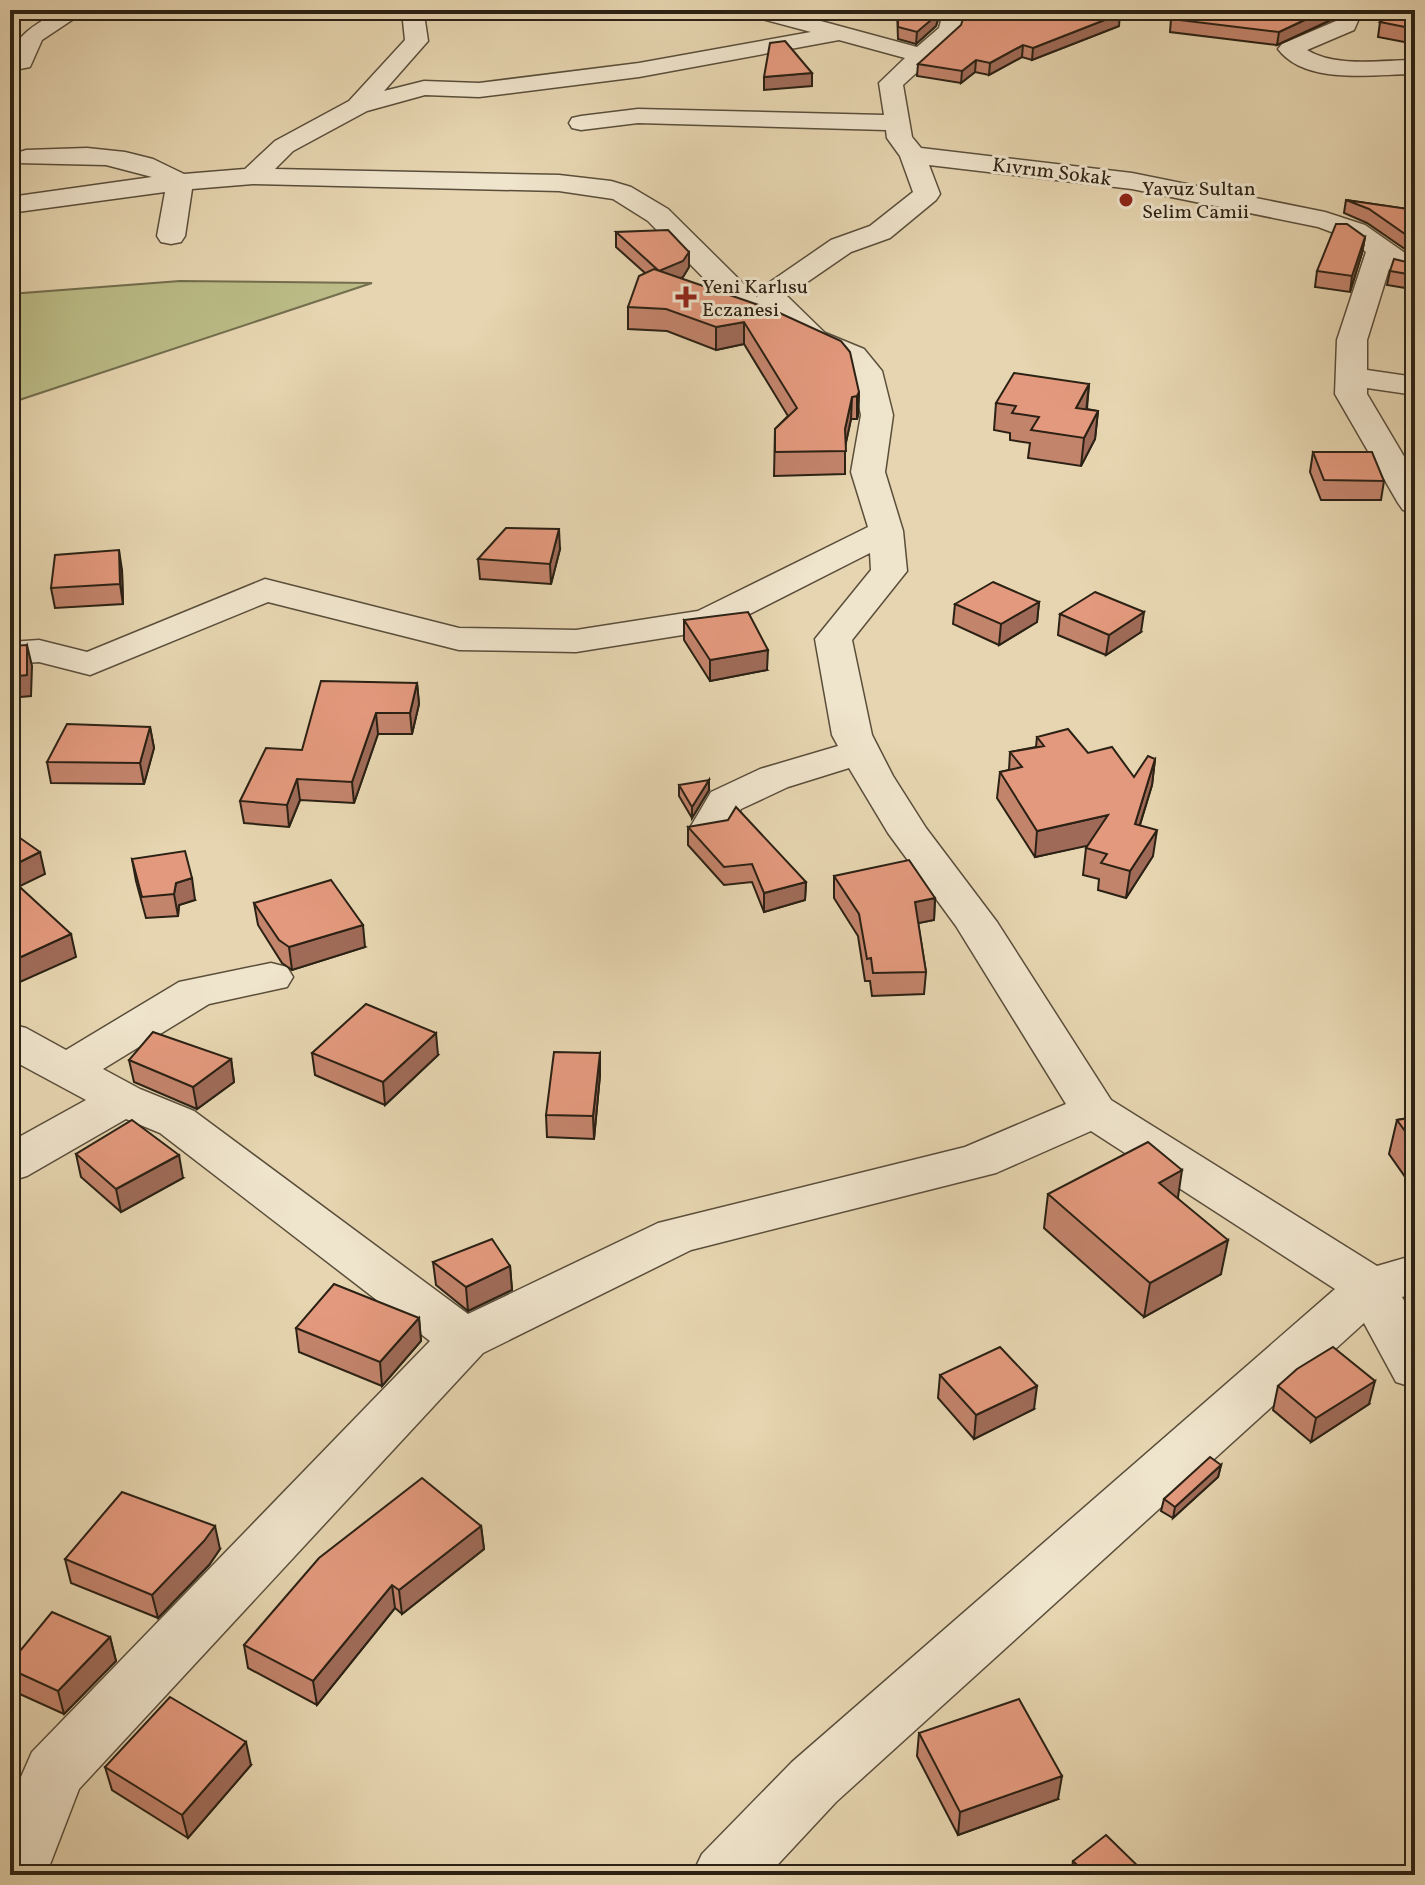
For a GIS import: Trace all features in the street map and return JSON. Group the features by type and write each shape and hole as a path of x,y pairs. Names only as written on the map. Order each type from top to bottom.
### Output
{"street":[{"path":"10,64 22,62 23,48 29,36 76,10"},
{"path":"358,106 417,41 414,21 407,10"},
{"path":"755,10 924,56"},
{"path":"814,339 770,295 841,246 880,232 927,194 905,139 891,83 950,30 955,10"},
{"path":"1332,10 1350,14 1346,25 1290,49 1312,63 1337,67 1415,67"},
{"path":"253,176 284,146 358,106 424,88 479,90 547,82 754,51 839,33"},
{"name":"Kıvrım Sokak","path":"547,82 587,129 638,116 905,139 1325,220 1355,231 1400,264 1415,269"},
{"path":"26,158 97,154 165,172 180,183"},
{"path":"10,205 253,176 559,183 602,187 622,193 658,215 742,301 814,339 853,355 867,371 877,415 868,472 886,531 889,571 833,639 843,701 860,752 909,833 975,922 1094,1111 1393,1280 1415,1368"},
{"path":"171,236 180,183"},
{"path":"10,221 69,197"},
{"path":"1154,214 1207,197"},
{"path":"1381,250 1352,340 1354,377 1351,394 1415,503"},
{"path":"1354,377 1415,386"},
{"path":"10,653 39,651 90,664 265,590 459,639 576,641 707,621 886,531"},
{"path":"712,826 725,801 774,778 860,752"},
{"path":"67,1070 195,992 271,977"},
{"path":"10,1039 123,1100 177,1122 464,1339"},
{"path":"10,1164 123,1100"},
{"path":"13,1875 54,1772 464,1339 676,1236 979,1161 1094,1111"},
{"path":"725,1875 814,1782 1393,1280"}],"green space":[{"path":"180,281 372,283 10,403 10,294"}],"building":[{"path":"898,10 938,10 937,15 917,32 898,27"},
{"path":"966,10 1110,10 1120,14 1033,48 1023,45 990,63 976,60 962,71 918,64 961,25"},
{"path":"1192,10 1326,10 1279,32 1171,19"},
{"path":"1398,10 1415,10 1415,29 1380,22"},
{"path":"785,41 812,73 764,77 770,43"},
{"path":"1346,200 1415,210 1415,241 1369,209"},
{"path":"1336,224 1347,224 1365,237 1352,276 1317,271"},
{"path":"668,230 689,252 683,261 659,271 616,232"},
{"path":"1394,259 1415,264 1415,280 1413,275 1390,271"},
{"path":"654,269 773,310 841,341 850,352 859,392 852,397 845,429 846,451 775,452 775,429 797,408 744,322 716,327 666,309 628,307 639,276"},
{"path":"1014,373 1089,384 1076,408 1098,411 1084,438 1031,430 1039,417 1012,413 1016,406 996,403"},
{"path":"1313,452 1372,452 1384,481 1324,480"},
{"path":"506,528 559,529 550,564 478,559"},
{"path":"119,550 120,584 51,588 55,555"},
{"path":"993,582 1039,602 1001,624 955,604"},
{"path":"1095,592 1144,612 1109,635 1060,614"},
{"path":"748,612 768,650 710,660 684,620"},
{"path":"27,645 27,675 10,677 10,646"},
{"path":"321,681 417,683 410,713 376,713 352,782 297,779 287,805 240,801 266,748 302,750"},
{"path":"67,724 150,727 140,763 47,762"},
{"path":"1068,729 1088,753 1112,747 1134,777 1148,756 1155,759 1135,824 1157,830 1130,871 1101,863 1107,854 1086,848 1108,815 1037,831 1000,772 1022,767 1010,752 1044,746 1037,737"},
{"path":"709,780 692,807 679,785"},
{"path":"736,807 806,882 764,893 752,864 724,867 688,827 728,820"},
{"path":"10,831 40,852 10,867"},
{"path":"185,851 192,878 176,883 174,894 142,897 132,859"},
{"path":"909,860 935,898 915,902 926,972 873,973 871,958 867,959 859,914 834,876"},
{"path":"10,878 71,934 10,962"},
{"path":"331,880 363,925 289,947 279,940 254,903"},
{"path":"366,1004 436,1033 383,1082 312,1053"},
{"path":"153,1032 231,1059 193,1087 129,1060"},
{"path":"554,1052 600,1053 593,1116 546,1115"},
{"path":"1415,1117 1415,1145 1397,1120"},
{"path":"132,1120 179,1155 116,1189 76,1154"},
{"path":"1148,1142 1182,1170 1159,1183 1228,1240 1150,1283 1048,1194"},
{"path":"492,1239 510,1266 466,1287 433,1262"},
{"path":"334,1284 419,1318 380,1362 296,1328"},
{"path":"1000,1347 1037,1386 976,1415 940,1375"},
{"path":"1333,1347 1375,1381 1316,1418 1278,1386 1297,1369"},
{"path":"1210,1457 1221,1465 1175,1507 1164,1499"},
{"path":"422,1478 481,1526 399,1590 392,1585 313,1681 244,1645 319,1558"},
{"path":"122,1492 215,1526 152,1595 65,1559"},
{"path":"52,1612 110,1637 58,1691 10,1669 10,1663"},
{"path":"170,1697 246,1742 182,1815 105,1767"},
{"path":"1019,1699 1062,1776 960,1812 919,1733"},
{"path":"1106,1835 1147,1875 1087,1875 1073,1861"}],"place":[{"name":"Yavuz Sultan Selim Camii","path":"1126,200"},
{"name":"Yeni Karlısu Eczanesi","path":"686,297"}]}
